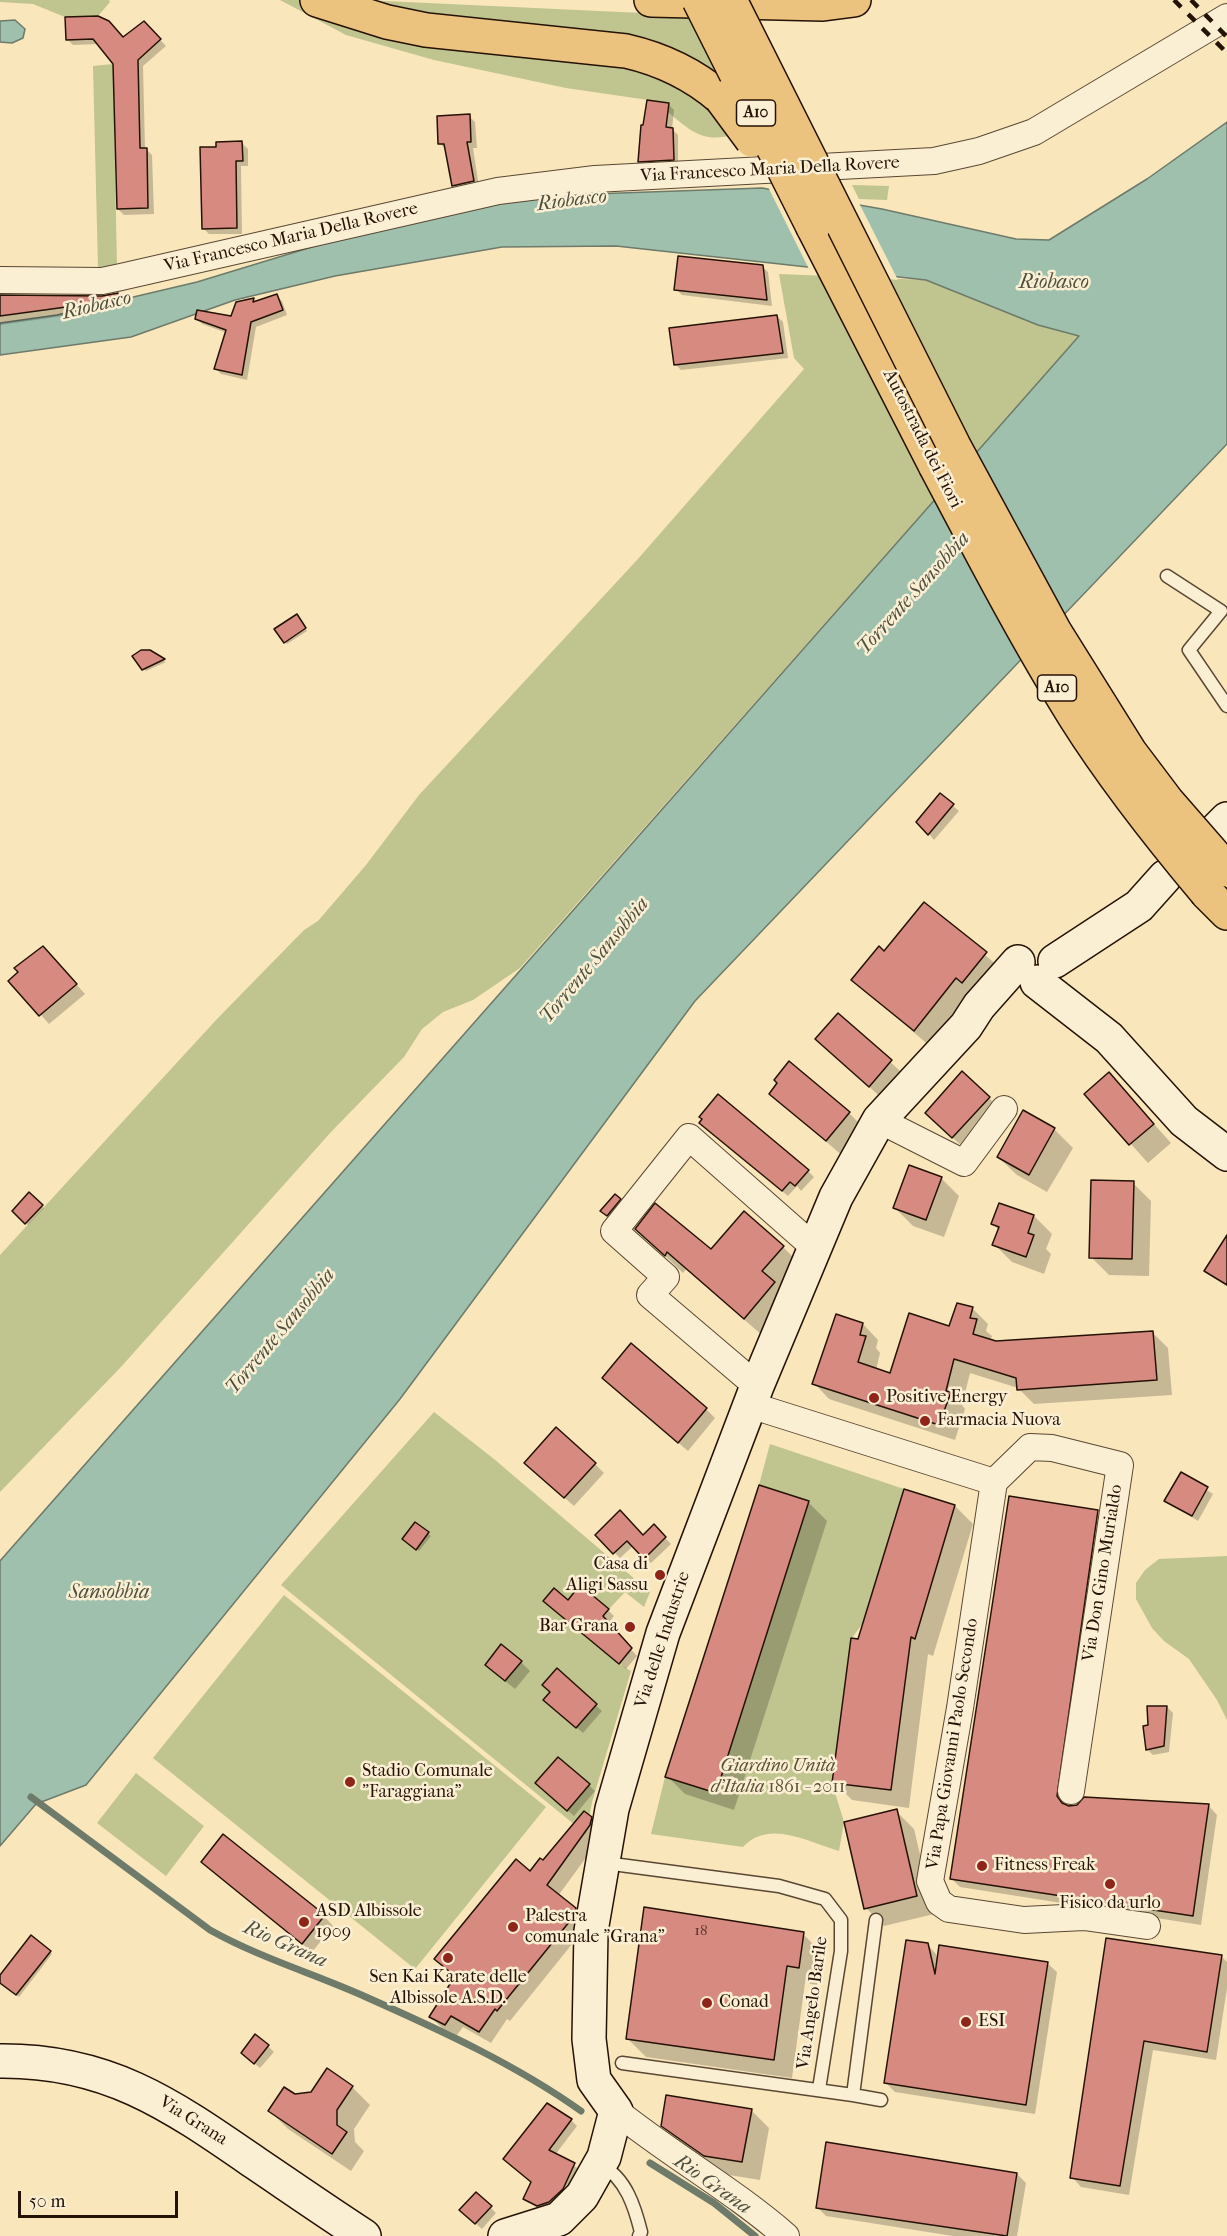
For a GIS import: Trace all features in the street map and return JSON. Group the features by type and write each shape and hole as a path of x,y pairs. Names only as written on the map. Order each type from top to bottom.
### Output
{"highway":[{"path":"317,0 387,22 426,30 626,51 651,56 689,75 721,98 813,227"},
{"path":"651,0 823,4 854,0"},
{"name":"Autostrada dei Fiori","path":"699,0 934,465 1046,669 1111,771 1220,892"},
{"name":"Autostrada dei Fiori","path":"730,0 954,446 1055,632 1130,752 1167,801 1220,892"},
{"path":"740,0 762,64"}],"street":[{"name":"Via Francesco Maria Della Rovere","path":"0,280 102,280 121,277 498,191 595,178 934,161 979,151 1034,132 1227,17"},
{"name":"Via delle Industrie","path":"786,2236 714,2180 661,2147 616,2111 594,2080 589,2039 591,1931 612,1809 663,1633 753,1395 836,1197 879,1120 971,1021 1040,967 1139,906 1160,882"},
{"path":"1040,967 1109,1038 1184,1121 1227,1154"},
{"path":"879,1120 964,1163 1004,1108"},
{"path":"815,1248 689,1137 614,1231 666,1276 650,1295 753,1395 994,1482"},
{"name":"Via Don Gino Murialdo","path":"994,1482 1030,1447 1052,1448 1120,1465 1071,1791"},
{"name":"Via Papa Giovanni Paolo Secondo","path":"994,1482 960,1708 930,1881 939,1902 949,1909 1024,1920 1084,1917 1147,1926"},
{"name":"Via Grana","path":"0,2061 33,2061 105,2076 158,2098 207,2128 364,2236"},
{"path":"505,2236 559,2219 582,2196 601,2166 616,2111"}],"lane":[{"path":"1167,576 1224,608 1189,650 1227,706"},
{"name":"Via Angelo Barile","path":"604,1863 779,1886 825,1899 841,1920 842,1951 819,2089 881,2100"},
{"path":"853,2095 876,1920"},
{"path":"622,2063 772,2085 819,2089"},
{"path":"601,2166 612,2171 634,2203 641,2232 639,2236"}],"green space":[{"path":"0,0 109,0 110,2 98,16 65,17 33,4 0,2"},
{"path":"280,0 299,0 309,5 598,57 678,79 739,133 717,137 701,135 668,112 669,103 566,88 434,60 346,35"},
{"path":"363,0 685,15 694,21 725,80"},
{"path":"113,64 117,268 98,268 93,66"},
{"path":"852,185 889,186 887,200 859,199"},
{"path":"779,274 926,280 1038,325 1079,336 520,968 473,1000 443,1012 422,1029 404,1057 331,1132 120,1368 0,1492 0,1255 217,1019 304,930 318,921 366,865 419,795 637,560 804,369 794,358"},
{"path":"434,1412 494,1459 650,1592 644,1607 625,1592 609,1609 580,1585 568,1600 554,1588 543,1601 619,1664 631,1671 592,1802 586,1834 281,1585"},
{"name":"Giardino Unità d'Italia 1861 - 2011","path":"770,1444 904,1489 863,1623 851,1639 832,1783 844,1822 839,1851 789,1835 765,1835 753,1839 743,1847 651,1834 665,1777 716,1793 758,1662 708,1645 716,1617 767,1632 809,1502 759,1485"},
{"path":"1227,1556 1227,1720 1217,1700 1189,1659 1164,1641 1152,1628 1136,1599 1136,1583 1145,1570 1159,1559"},
{"name":"Stadio Comunale \"Faraggiana\"","path":"284,1595 546,1807 415,1969 153,1758"},
{"path":"136,1773 204,1826 166,1876 97,1823"}],"water":[{"path":"15,20 25,29 23,38 12,43 0,42 0,21"},
{"name":"Sansobbia","path":"1227,122 1227,444 695,1001 400,1399 86,1785 36,1804 0,1846 0,1561 1079,336 1038,325 926,280 616,246 502,247 335,276 235,300 131,337 0,355 0,323 57,315 197,282 325,243 507,197 762,188 882,209 1016,239 1049,240 1147,179"}],"pier":[{"path":"767,185 859,203 898,280 810,271"}],"building":[{"path":"98,16 109,21 123,37 144,21 161,39 138,60 140,148 147,148 148,208 117,209 113,64 93,39 66,40 65,17"},
{"path":"647,100 669,103 666,127 673,128 674,160 638,162 641,125 643,125"},
{"path":"470,114 471,142 467,142 474,181 452,186 444,144 438,144 437,116"},
{"path":"242,141 243,161 236,161 237,228 202,229 200,147 216,147 216,142"},
{"path":"678,256 763,265 767,300 674,290"},
{"path":"118,293 118,300 0,316 0,295 102,296"},
{"path":"277,294 283,310 251,322 242,375 214,369 226,330 195,319 197,310 231,316 236,302 254,298 253,302"},
{"path":"777,315 783,353 674,365 669,328"},
{"path":"297,614 306,628 284,643 274,629"},
{"path":"141,650 150,650 165,659 142,670 132,656"},
{"path":"940,793 954,804 928,835 916,822"},
{"path":"924,902 987,952 962,983 956,978 914,1031 851,980 879,946 884,951"},
{"path":"43,946 77,984 39,1016 8,981 18,972 14,968"},
{"path":"838,1013 892,1060 869,1087 815,1039"},
{"path":"789,1061 850,1112 826,1141 769,1094 777,1083 774,1080"},
{"path":"962,1071 990,1097 952,1138 925,1113"},
{"path":"1109,1072 1154,1124 1129,1145 1084,1094"},
{"path":"718,1094 809,1170 795,1186 790,1182 782,1191 699,1123 702,1119 699,1117"},
{"path":"1023,1110 1055,1128 1029,1175 997,1157"},
{"path":"909,1165 942,1177 926,1220 893,1208"},
{"path":"1091,1180 1134,1181 1132,1259 1089,1258"},
{"path":"29,1192 43,1205 25,1224 12,1211"},
{"path":"615,1194 621,1199 607,1216 600,1211"},
{"path":"655,1203 711,1249 744,1211 784,1246 762,1271 775,1282 744,1319 667,1252 665,1256 635,1229"},
{"path":"999,1203 1034,1215 1028,1233 1034,1235 1026,1257 992,1245 999,1227 991,1224"},
{"path":"1227,1235 1227,1285 1204,1271"},
{"path":"957,1303 973,1307 970,1318 977,1319 973,1334 996,1341 1153,1331 1157,1380 1017,1390 1016,1378 954,1359 946,1391 951,1392 939,1425 812,1384 836,1314 863,1323 860,1335 866,1336 858,1362 890,1373 909,1313 949,1326"},
{"path":"631,1343 707,1408 678,1443 602,1378"},
{"path":"556,1427 596,1463 564,1498 524,1463"},
{"path":"1181,1472 1208,1487 1192,1516 1164,1501"},
{"path":"759,1485 809,1501 716,1793 665,1777"},
{"path":"904,1489 955,1505 915,1639 911,1637 891,1790 832,1783 851,1638 858,1639"},
{"path":"1009,1496 1098,1510 1057,1796 1062,1803 1069,1806 1077,1805 1084,1797 1209,1804 1193,1916 950,1879"},
{"path":"620,1510 643,1535 654,1524 666,1537 644,1559 627,1541 613,1554 595,1535"},
{"path":"415,1522 429,1532 416,1550 402,1539"},
{"path":"580,1585 609,1609 603,1616 632,1648 619,1664 543,1601 554,1588 568,1600"},
{"path":"501,1644 522,1661 505,1681 485,1665"},
{"path":"557,1668 597,1704 576,1728 543,1700 550,1692 542,1685"},
{"path":"1147,1706 1167,1706 1164,1746 1146,1750 1143,1726 1148,1725"},
{"path":"558,1757 590,1784 567,1811 535,1783"},
{"path":"897,1809 917,1896 864,1909 844,1822"},
{"name":"Palestra comunale \"Grana\"","path":"584,1811 592,1817 590,1825 547,1885 576,1908 574,1916 497,2011 495,2009 479,2032 451,2016 445,2025 429,2017 455,1976 434,1959 516,1859 530,1871 540,1858 543,1860"},
{"path":"223,1834 325,1915 302,1944 201,1862"},
{"name":"Conad","path":"644,1907 804,1932 799,1968 787,1966 774,2060 626,2039"},
{"path":"31,1935 51,1951 16,1995 0,1983 0,1975"},
{"path":"1106,1938 1222,1955 1207,2052 1144,2041 1120,2186 1070,2178"},
{"name":"ESI","path":"906,1940 928,1943 935,1974 939,1945 1048,1962 1026,2105 884,2083"},
{"path":"255,2034 269,2045 254,2064 241,2053"},
{"path":"327,2068 353,2086 337,2110 337,2125 347,2132 332,2154 268,2111 284,2087 295,2094 311,2092"},
{"path":"666,2095 752,2109 742,2162 704,2156 661,2126"},
{"path":"547,2103 572,2119 549,2150 575,2163 563,2189 549,2202 537,2206 523,2199 531,2182 503,2159"},
{"path":"826,2142 1017,2173 1007,2236 816,2208"},
{"path":"476,2192 492,2206 475,2224 459,2210"}],"waterway":[{"name":"Rio Grana","path":"31,1797 210,1930 248,1949 394,2009 449,2035 530,2078 581,2111"},
{"name":"Rio Grana","path":"650,2163 714,2203 755,2236"}],"railway":[{"path":"1174,0 1227,53"},
{"path":"1191,0 1227,37"}],"place":[{"name":"Positive Energy","path":"874,1398"},
{"name":"Farmacia Nuova","path":"925,1421"},
{"name":"Casa di Aligi Sassu","path":"660,1575"},
{"name":"Bar Grana","path":"630,1627"},
{"name":"Stadio Comunale \"Faraggiana\"","path":"350,1782"},
{"name":"Fitness Freak","path":"982,1866"},
{"name":"Fisico da urlo","path":"1110,1884"},
{"name":"ASD Albissole 1909","path":"304,1922"},
{"name":"Palestra comunale \"Grana\"","path":"513,1927"},
{"name":"Sen Kai Karate delle Albissole A.S.D.","path":"448,1958"},
{"name":"Conad","path":"707,2003"},
{"name":"ESI","path":"966,2022"}],"water label":[{"name":"Riobasco","path":"572,201"},
{"name":"Riobasco","path":"1054,283"},
{"name":"Riobasco","path":"97,306"},
{"name":"Torrente Sansobbia","path":"914,594"},
{"name":"Torrente Sansobbia","path":"595,961"},
{"name":"Torrente Sansobbia","path":"281,1332"}]}
